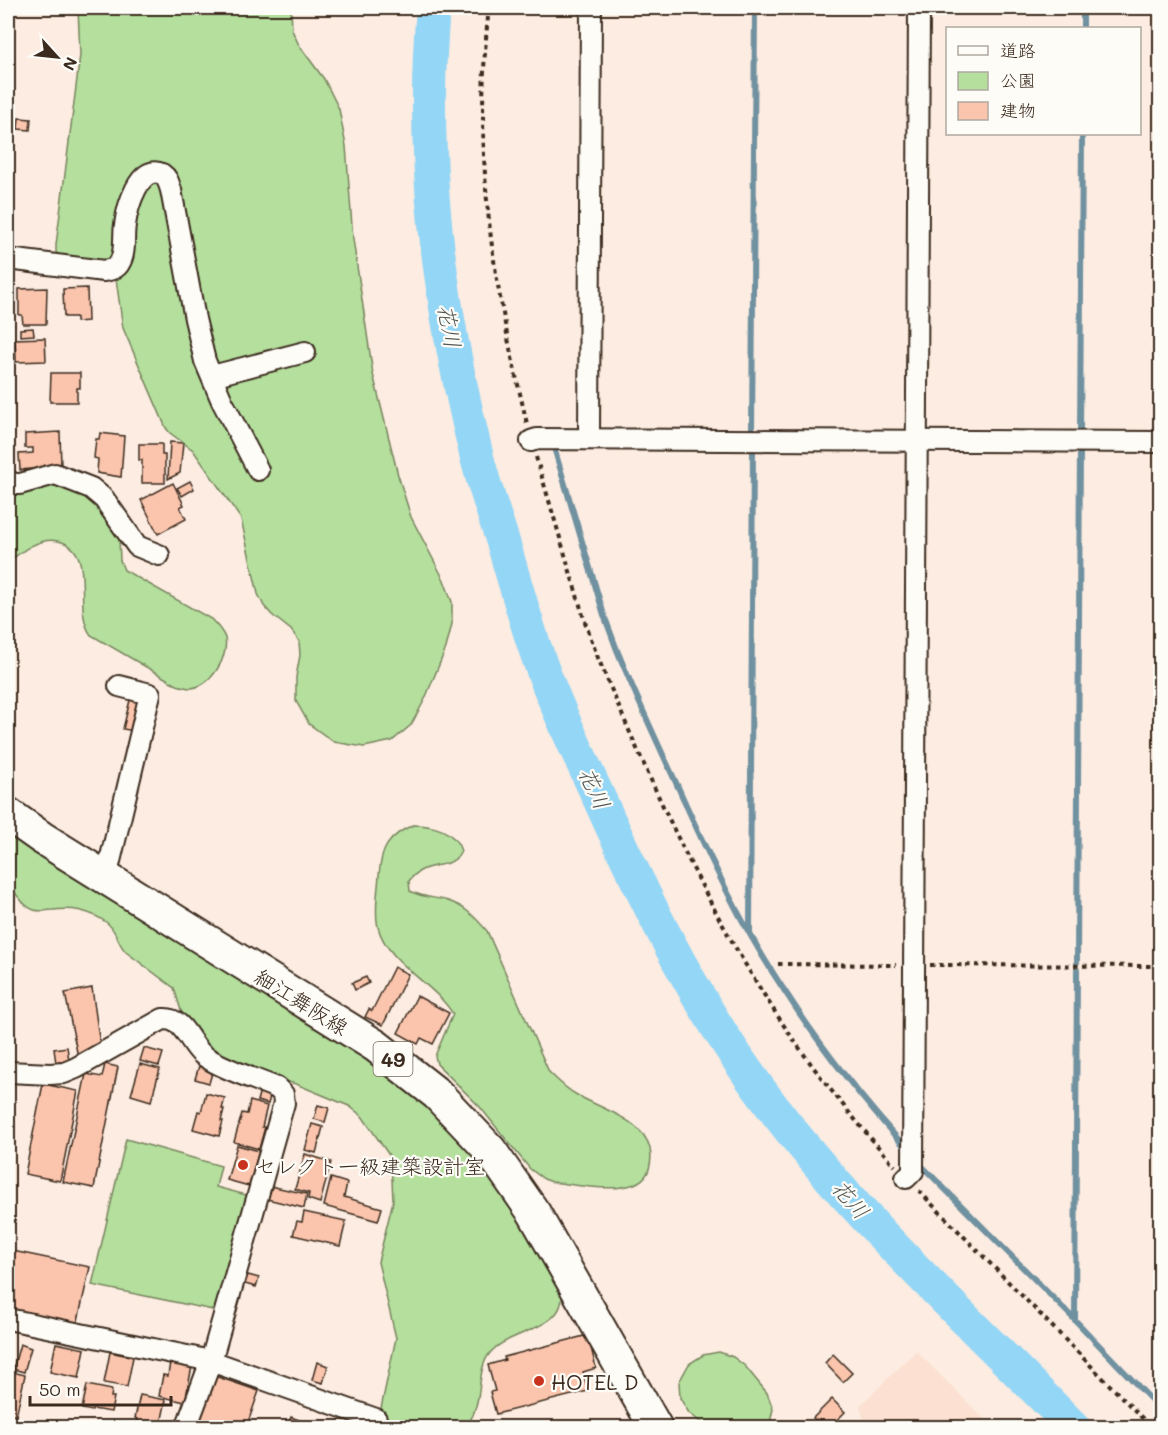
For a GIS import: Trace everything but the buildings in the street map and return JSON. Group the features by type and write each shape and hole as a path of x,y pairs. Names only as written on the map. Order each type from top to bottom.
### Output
{"main road":[{"name":"細江舞阪線","path":"8,814 376,1047 415,1076 464,1121 490,1150 534,1213 656,1428"}],"street":[{"path":"589,439 591,8"},
{"path":"906,1178 913,1171 919,8"},
{"path":"8,259 104,271 113,269 120,263 126,214 138,184 143,176 152,173 162,174 169,181 195,319 206,361 222,401 258,470"},
{"path":"212,376 305,352"},
{"path":"531,441 589,439 1161,442"},
{"path":"8,480 13,484 20,484 55,474 90,488 104,499 137,546 159,555"},
{"path":"106,878 150,694 118,686"},
{"path":"8,1072 64,1073 163,1019 171,1018 178,1023 204,1055 278,1088 284,1094 284,1103 211,1361 186,1428"},
{"path":"8,1320 211,1361 376,1419"}],"path":[{"path":"489,8 484,123 490,224 502,308 531,441 585,622 598,658 702,886 758,986 809,1062 852,1117 906,1178 1152,1428"},
{"path":"778,964 1161,966"}],"shaded area":[{"path":"916,1351 992,1427 866,1427 860,1406"}],"green space":[{"path":"78,8 291,8 292,30 299,45 324,79 339,109 346,146 353,239 373,374 411,517 444,580 452,602 452,624 446,648 425,699 411,725 392,741 364,747 334,742 309,724 296,701 299,641 291,630 264,606 258,594 241,519 193,450 166,428 123,328 115,272 60,258 56,252 80,55"},
{"path":"49,482 87,494 114,526 119,537 120,560 124,570 211,619 219,628 225,638 224,654 217,670 205,682 190,688 177,685 91,635 83,610 81,567 78,555 70,546 58,541 44,541 24,550 8,563 8,500 21,491"},
{"path":"413,825 442,830 454,838 461,851 451,862 423,869 416,874 409,881 410,891 460,906 487,931 549,1072 573,1093 629,1122 647,1141 651,1154 649,1169 643,1179 633,1184 606,1188 552,1182 544,1179 530,1169 480,1107 437,1064 435,1056 453,1014 435,992 391,951 383,940 377,921 379,875 384,851 387,844 397,834"},
{"path":"8,830 369,1057 428,1104 503,1188 561,1287 562,1301 557,1312 548,1321 499,1345 486,1358 475,1409 466,1427 377,1427 396,1338 378,1262 393,1201 391,1158 362,1116 349,1106 213,1053 183,1017 174,988 126,952 106,922 80,911 67,909 39,911 27,906 8,884"},
{"path":"126,1139 221,1166 216,1187 250,1196 218,1311 92,1285"},
{"path":"719,1352 733,1357 745,1366 767,1393 773,1409 769,1427 707,1427 689,1413 680,1398 679,1382 689,1364 703,1355"}],"waterway":[{"name":"花川","path":"433,8 429,120 431,175 442,285 451,339 484,484 534,647 574,744 659,925 701,1001 748,1074 808,1152 844,1193 1074,1428"},
{"path":"752,433 755,8"},
{"path":"1083,8 1083,27"},
{"path":"1080,434 1082,135"},
{"path":"750,933 753,447"},
{"path":"1077,962 1080,448"},
{"path":"555,451 604,615 617,650 654,736 728,894 757,946 801,1016 844,1074 905,1147"},
{"path":"1075,1320 1077,970"},
{"path":"921,1165 1160,1409"}],"place":[{"name":"セレクト一級建築設計室","path":"243,1165"},
{"name":"HOTEL D","path":"539,1381"}]}
